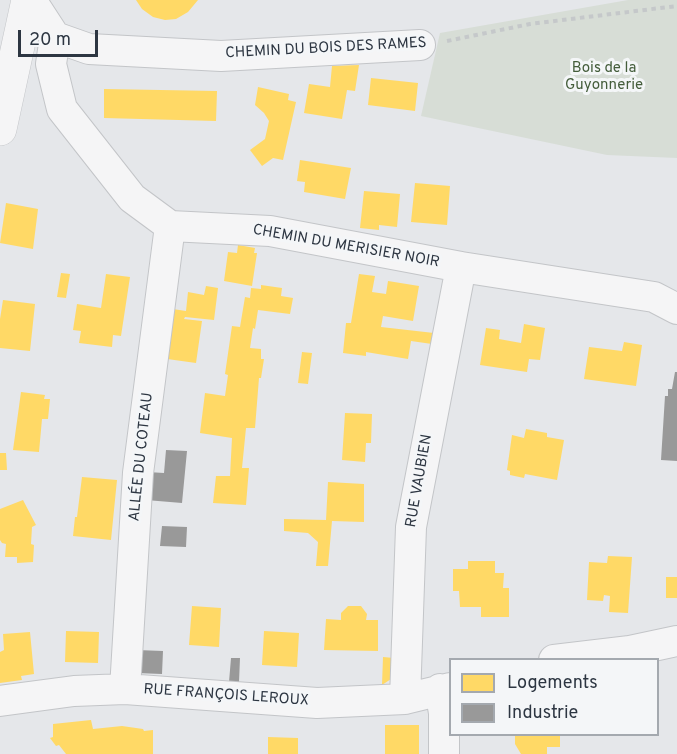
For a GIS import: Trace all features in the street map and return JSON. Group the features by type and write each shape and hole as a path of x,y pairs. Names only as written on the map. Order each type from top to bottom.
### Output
{"street":[{"path":"30,0 55,37 51,64 62,109 132,198 170,226"},
{"path":"0,129 30,0"},
{"name":"CHEMIN DU BOIS DES RAMES","path":"55,37 89,49 221,56 420,45"},
{"name":"CHEMIN DU MERISIER NOIR","path":"170,226 270,231 461,267 654,297 677,309"},
{"name":"ALLÉE DU COTEAU","path":"125,689 138,473 170,226"},
{"name":"RUE VAUBIEN","path":"405,699 411,527 461,267"},
{"path":"571,658 630,651 677,641"},
{"path":"444,754 445,688"},
{"name":"RUE FRANÇOIS LEROUX","path":"0,701 74,691 125,689 317,703 405,699 445,688"}],"path":[{"name":"CHEMIN DU BOIS DES RAMES","path":"420,45 530,24 677,6"}],"green space":[{"name":"Bois de la Guyonnerie","path":"628,0 677,0 677,158 607,155 421,116 440,33"}],"building: Logements":[{"path":"136,0 198,0 188,12 176,19 165,20 153,17 142,9"},
{"path":"359,65 355,91 347,90 342,119 304,113 309,84 330,87 332,66"},
{"path":"371,78 418,83 415,111 368,105"},
{"path":"258,87 289,94 288,100 296,102 283,160 273,158 262,166 250,150 265,139 269,121 255,105"},
{"path":"104,89 217,91 216,121 104,118"},
{"path":"300,160 351,168 345,199 304,192 305,182 297,181"},
{"path":"415,183 450,186 447,225 411,222"},
{"path":"364,191 400,194 397,227 379,225 379,230 360,228"},
{"path":"6,203 38,209 33,249 0,243"},
{"path":"238,245 255,248 254,253 257,253 252,286 224,281 228,252 237,253"},
{"path":"61,273 70,274 66,298 57,297"},
{"path":"106,274 130,277 121,336 113,335 112,347 79,343 81,331 73,330 77,304 101,308"},
{"path":"359,274 375,276 372,292 386,294 388,281 419,286 413,321 383,316 381,327 434,333 432,344 411,341 408,359 366,352 366,356 343,353 346,323 351,323"},
{"path":"261,285 282,288 281,296 293,298 290,314 258,310 255,329 253,328 250,348 261,349 261,359 264,359 261,378 259,378 255,428 246,428 242,468 249,468 246,505 213,503 216,476 230,476 232,438 200,433 205,393 225,396 228,375 225,374 232,326 240,327 245,297 250,298 251,288 261,289"},
{"path":"206,286 218,288 214,320 185,317 184,319 202,321 196,363 160,358 166,308 186,311 188,292 204,295"},
{"path":"3,300 35,304 30,351 0,348 0,319"},
{"path":"524,324 545,328 540,360 529,359 527,372 480,365 486,328 500,330 499,339 521,343"},
{"path":"624,342 642,345 636,386 584,379 589,347 622,351"},
{"path":"302,352 312,353 308,384 298,383"},
{"path":"21,392 45,395 44,399 50,399 48,419 42,419 39,452 13,450"},
{"path":"345,413 372,414 371,443 366,443 365,462 342,460"},
{"path":"526,429 547,433 547,437 564,440 557,480 525,474 524,478 510,475 510,471 507,470 512,435 524,438"},
{"path":"0,453 6,453 7,470 0,470"},
{"path":"82,477 117,480 111,540 73,536"},
{"path":"328,482 364,484 364,522 332,521 328,566 316,566 318,542 308,533 284,531 284,519 326,520"},
{"path":"23,500 36,525 32,527 33,562 17,563 17,557 5,557 6,544 0,540 0,509"},
{"path":"608,556 632,557 628,613 609,612 610,596 604,595 603,601 587,600 589,562 607,563"},
{"path":"468,561 495,561 495,573 504,573 503,588 509,588 509,617 481,617 481,607 460,607 459,591 453,591 453,569 468,569"},
{"path":"666,577 677,577 677,598 666,598"},
{"path":"192,606 221,608 219,647 189,645"},
{"path":"348,606 361,606 367,614 366,620 378,620 378,651 324,650 326,619 341,620 341,613"},
{"path":"66,631 99,632 98,663 65,662"},
{"path":"264,631 299,633 297,667 262,665"},
{"path":"30,632 34,674 21,676 22,680 0,683 0,652 4,650 3,634"},
{"path":"383,657 394,658 394,677 382,685"},
{"path":"91,720 93,729 122,726 144,731 153,730 153,754 66,754 50,738 53,737 53,724"},
{"path":"385,725 419,725 419,754 385,754"},
{"path":"515,736 560,736 560,747 547,747 547,754 521,754 515,744"},
{"path":"268,737 298,738 298,754 268,754"}],"building: Industrie":[{"path":"675,372 677,372 677,461 661,460 665,396 668,396 668,389 672,389"},
{"path":"166,450 187,451 182,503 146,500 148,472 164,473"},
{"path":"162,526 187,527 186,547 160,546"},
{"path":"137,650 163,651 162,674 136,673"},
{"path":"231,658 240,658 239,682 229,682"}]}
